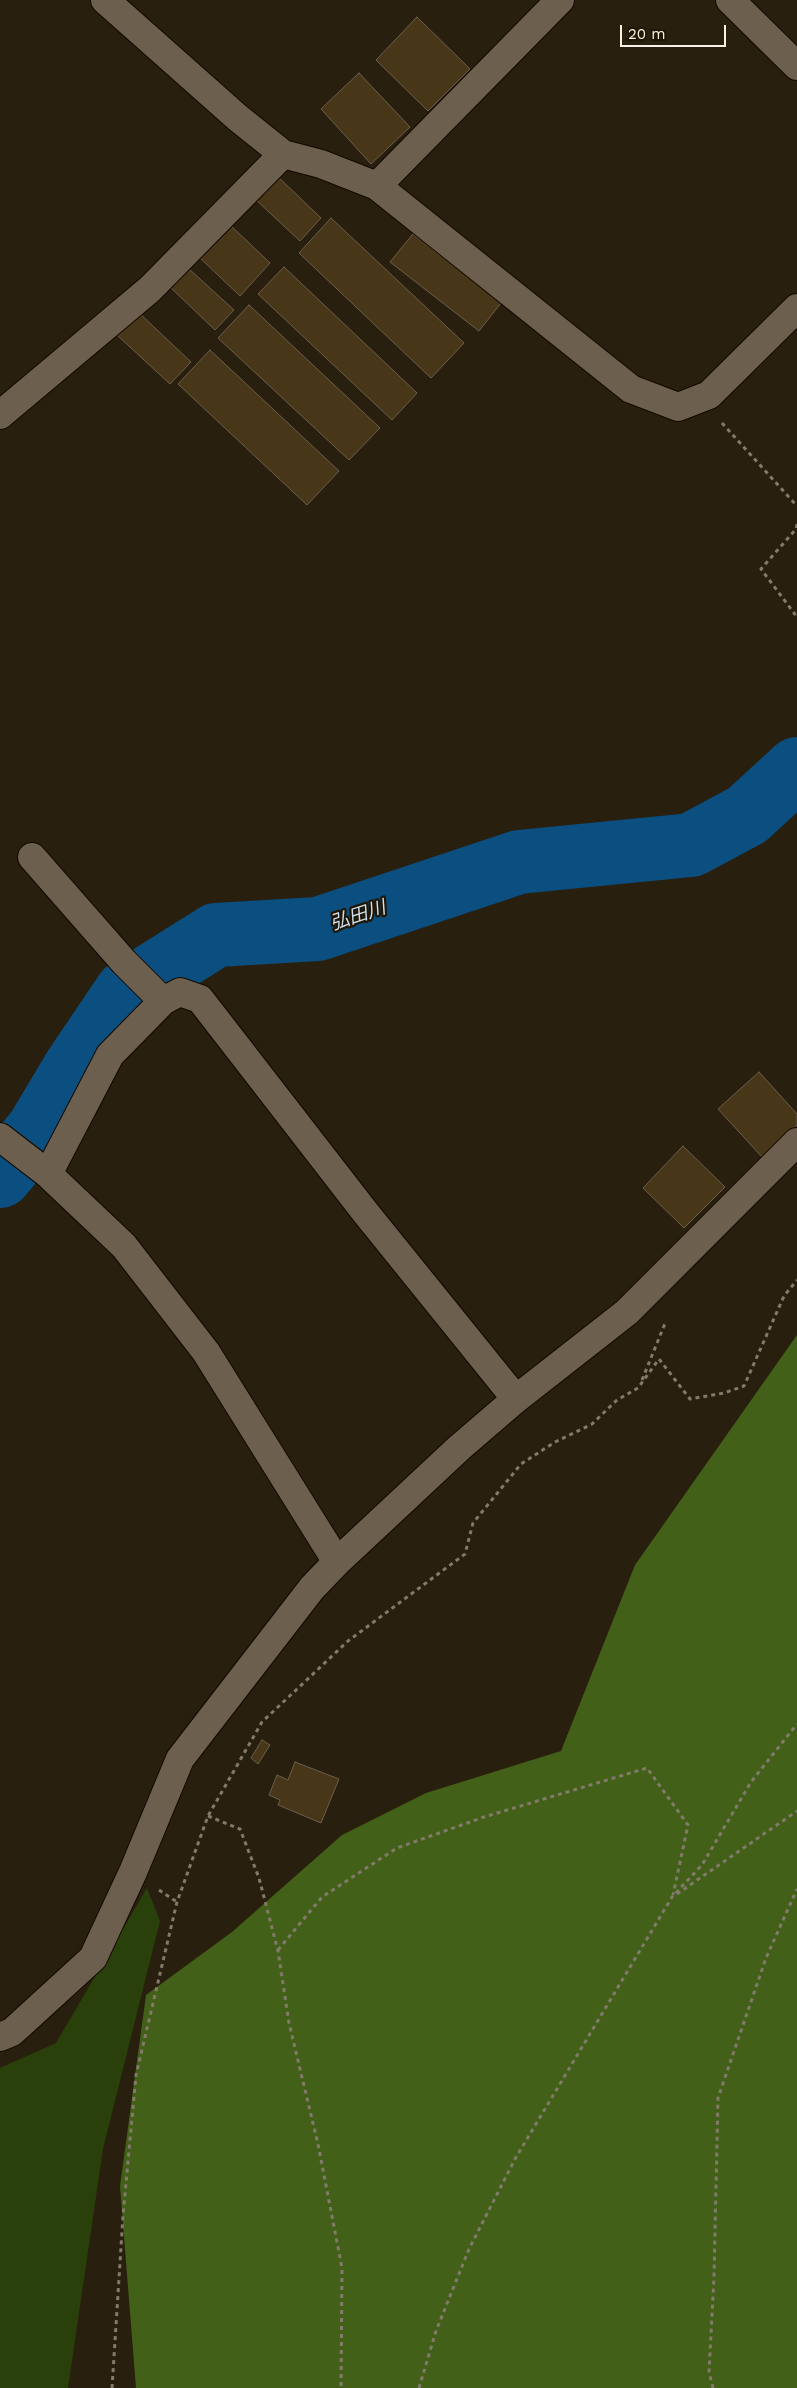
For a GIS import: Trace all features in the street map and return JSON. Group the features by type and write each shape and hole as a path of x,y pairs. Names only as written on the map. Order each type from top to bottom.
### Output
{"street":[{"path":"105,0 238,118 284,154 321,164 377,186 631,389 678,407 709,395 797,308"},
{"path":"377,186 560,0"},
{"path":"730,0 797,66"},
{"path":"0,415 150,289 284,154"},
{"path":"32,857 124,962 163,1001"},
{"path":"43,1171 110,1055 163,1001 180,992 200,999 365,1212 516,1399"},
{"path":"0,1137 43,1171 124,1246 206,1352 337,1562"},
{"path":"0,2037 12,2032 93,1958 133,1872 180,1759 312,1588 337,1562 459,1448 516,1399 627,1312 797,1142"}],"path":[{"path":"700,398 797,506"},
{"path":"797,524 796,528 761,569 797,617"},
{"path":"112,2388 123,2216 136,2075 178,1902 208,1816 262,1722 348,1641 465,1554 473,1523 521,1464 555,1442 592,1424 618,1400 638,1388 659,1358 690,1399 724,1393 744,1386 784,1296 797,1280"},
{"path":"419,2388 436,2331 469,2249 516,2160 672,1897 702,1865 751,1782 797,1724"},
{"path":"278,1951 322,1898 397,1848 484,1818 647,1768 688,1826 672,1897"},
{"path":"672,1897 797,1811"},
{"path":"208,1816 240,1829 258,1878 278,1951 289,2023 318,2144 342,2268 341,2388"},
{"path":"713,2388 708,2372 714,2277 718,2098 766,1958 797,1889"}],"green space":[{"path":"797,1335 797,2388 136,2388 120,2186 146,1995 232,1932 342,1835 426,1793 561,1751 635,1565"},
{"path":"147,1888 160,1921 103,2149 68,2388 0,2388 0,2068 56,2043"}],"building":[{"path":"417,17 470,69 428,111 376,60"},
{"path":"359,73 410,127 371,164 321,109"},
{"path":"277,176 321,218 300,241 255,199"},
{"path":"331,218 464,343 431,378 299,253"},
{"path":"229,224 270,263 240,296 199,257"},
{"path":"413,234 501,303 479,331 390,262"},
{"path":"284,267 417,393 392,420 258,294"},
{"path":"188,268 234,310 215,330 170,287"},
{"path":"249,305 380,428 349,460 218,338"},
{"path":"138,312 191,362 170,384 117,335"},
{"path":"210,350 339,471 307,505 178,384"},
{"path":"759,1072 797,1114 797,1125 762,1157 718,1109"},
{"path":"683,1146 725,1187 684,1228 643,1188"},
{"path":"262,1740 270,1745 258,1764 251,1758"},
{"path":"295,1762 339,1779 321,1823 278,1805 280,1800 269,1795 277,1775 288,1780"}],"waterway":[{"name":"弘田川","path":"0,1176 38,1130 75,1068 127,991 216,935 318,929 519,862 691,845 747,815 797,769"}]}
